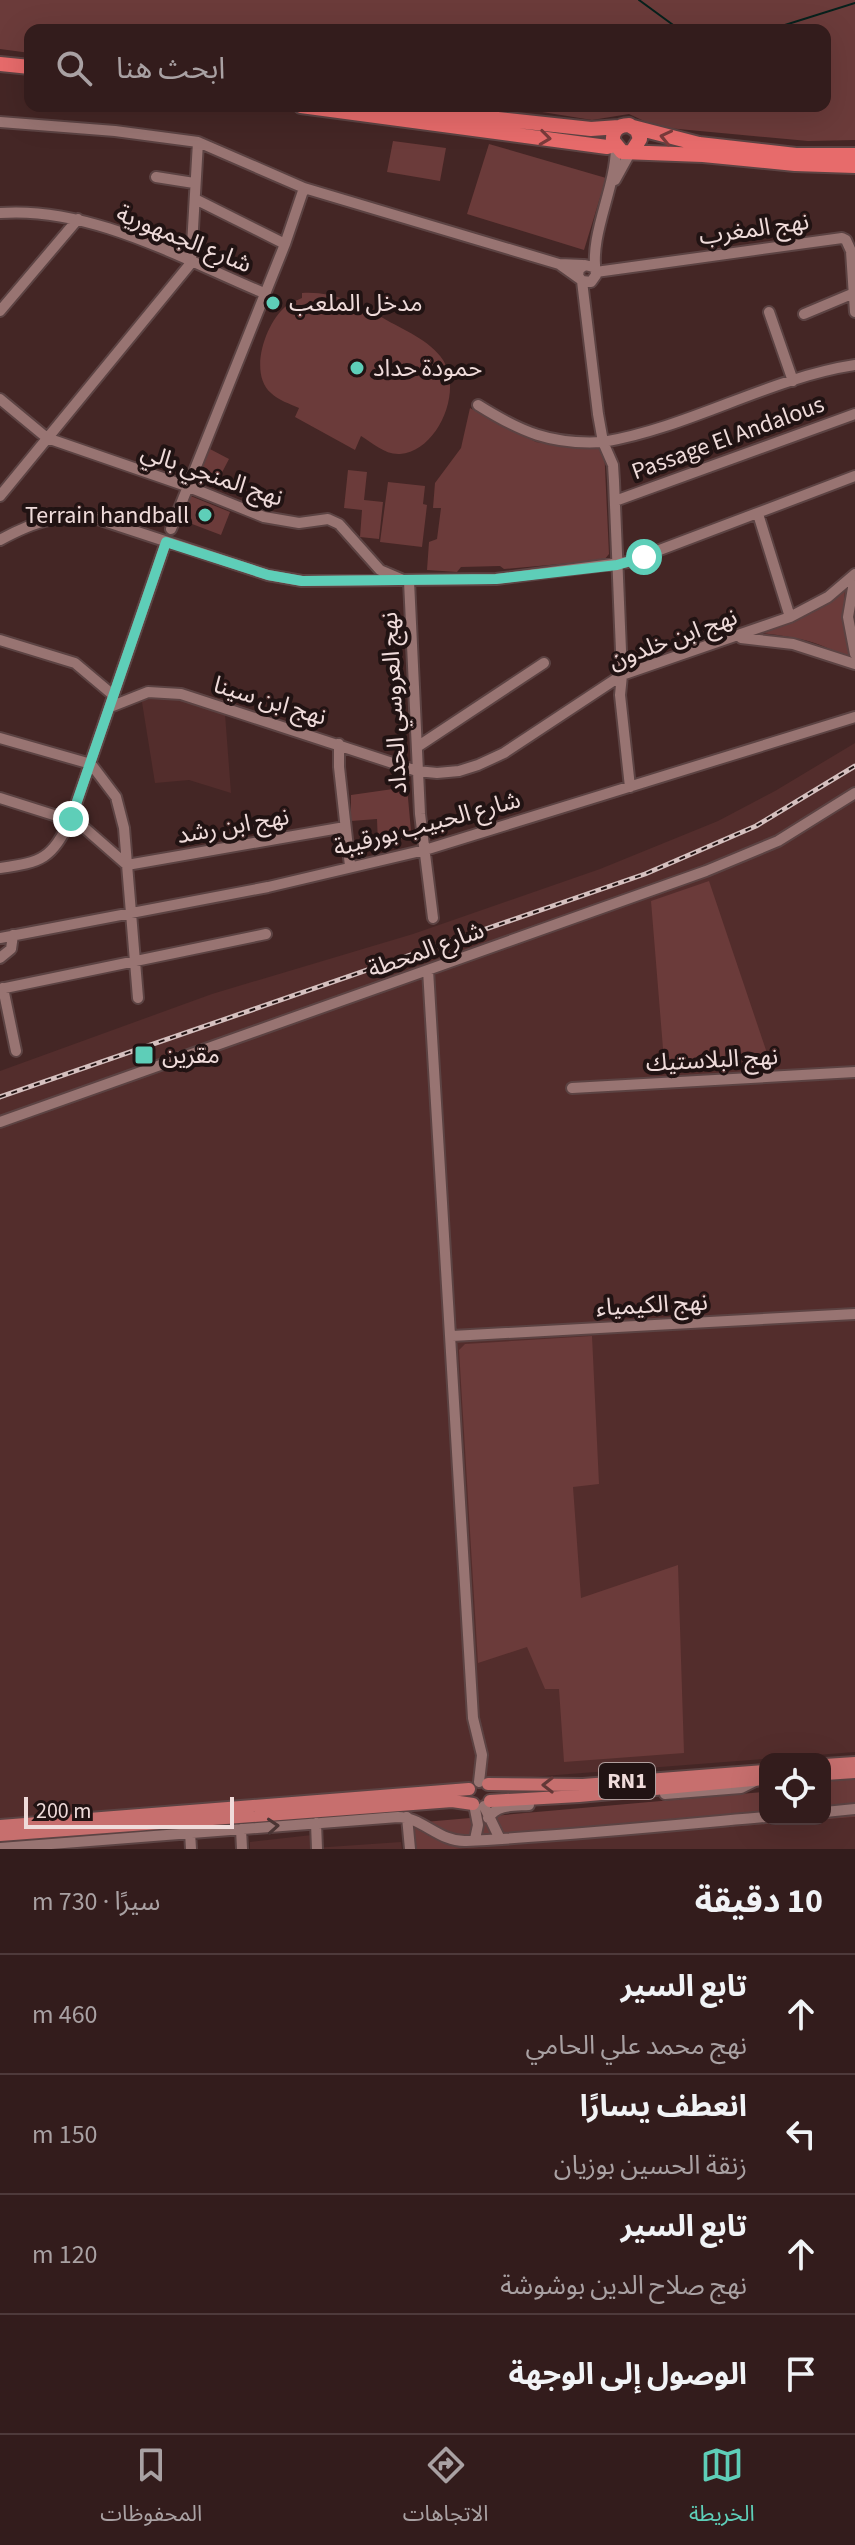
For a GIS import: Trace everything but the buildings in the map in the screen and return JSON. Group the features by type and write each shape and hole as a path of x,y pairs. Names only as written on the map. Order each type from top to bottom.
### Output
{"highway":[{"path":"0,64 24,66"},
{"path":"0,71 24,73"},
{"path":"346,112 615,146"},
{"path":"429,112 591,129 626,127 699,144 796,155 855,155"},
{"path":"632,151 640,139 637,130 626,127 613,136 615,146 622,152 855,166"}],"main road":[{"path":"831,1765 855,1763"},
{"path":"831,1774 855,1772"},
{"name":"RN1","path":"0,1826 479,1785 583,1785 759,1776"},
{"name":"RN1","path":"0,1835 452,1801 482,1807 759,1776"},
{"path":"479,1785 493,1794 482,1807 468,1797 479,1785"}],"street":[{"path":"0,122 145,134 198,142 304,188 559,264 590,270"},
{"path":"0,496 191,263 198,142"},
{"path":"589,328 590,270 612,185 615,146"},
{"path":"612,185 632,151"},
{"path":"156,177 194,183"},
{"name":"شارع الجمهورية","path":"0,213 36,212 78,219 124,234 264,293 304,188"},
{"path":"195,199 285,244"},
{"path":"0,311 78,219"},
{"name":"نهج المغرب","path":"590,270 842,238 851,251 855,312"},
{"path":"559,264 581,280"},
{"path":"590,270 578,272 589,328 603,442 613,465 622,675 620,695 630,787"},
{"path":"171,529 264,293"},
{"path":"804,314 854,293"},
{"path":"769,312 793,381"},
{"path":"478,405 539,437 580,443 603,442 683,422 793,381 855,365"},
{"name":"نهج المنجي بالي","path":"0,399 47,438 189,487 264,517 299,523 328,519 339,524 380,570 407,581"},
{"name":"Passage El Andalous","path":"615,501 855,414"},
{"path":"0,540 31,523 70,516 98,519 268,575 302,581 496,579 617,565 665,550 855,476"},
{"path":"758,514 790,617"},
{"path":"0,868 44,859 64,834 91,764 166,542"},
{"path":"855,575 848,617 855,654"},
{"name":"نهج ابن خلدون","path":"417,771 459,771 478,765 504,753 622,675 790,617 828,597 855,575"},
{"name":"نهج العروسي الحداد","path":"407,581 417,771 433,918"},
{"path":"735,638 793,644 855,664"},
{"path":"0,640 75,663 113,695"},
{"path":"417,747 544,663"},
{"name":"نهج ابن سينا","path":"110,707 148,692 181,694 417,771"},
{"name":"شارع الحبيب بورقيبة","path":"0,938 268,887 425,850 855,717"},
{"path":"0,738 91,764 116,797 124,828 138,998"},
{"path":"339,744 350,866"},
{"name":"شارع المحطة","path":"0,1122 706,871 798,830 855,793"},
{"path":"0,798 71,819 87,828 127,865"},
{"name":"نهج ابن رشد","path":"127,865 345,827"},
{"path":"16,1051 2,988 266,934"},
{"path":"0,958 11,949 13,935"},
{"path":"428,970 473,1718 482,1755 479,1785"},
{"name":"نهج البلاستيك","path":"572,1088 855,1072"},
{"name":"نهج الكيمياء","path":"452,1336 855,1314"},
{"path":"482,1807 499,1837"},
{"path":"475,1839 482,1807"},
{"path":"831,1811 855,1809"},
{"path":"0,1848 407,1817 453,1840 545,1837 759,1818"},
{"path":"407,1817 410,1849"},
{"path":"316,1823 317,1849"},
{"path":"241,1829 242,1849"},
{"path":"190,1832 191,1849"}],"shaded area":[{"path":"0,0 855,0 855,140 808,141 657,127 629,114 592,120 542,112 831,112 831,24 24,24 24,52 0,49"},
{"path":"393,141 446,148 440,181 387,172"},
{"path":"489,144 606,178 584,250 467,214"},
{"path":"302,293 324,294 353,303 416,336 438,353 448,373 448,403 436,431 426,442 414,450 395,454 384,451 361,436 355,450 295,417 299,408 271,393 261,373 262,348 278,314 302,298"},
{"path":"470,408 536,442 581,448 604,446 609,554 604,560 504,569 500,566 461,567 457,572 427,570 429,542 437,539 441,508 433,508 435,483 461,448"},
{"path":"208,448 229,459 215,486 194,476"},
{"path":"348,470 367,472 364,500 383,502 379,539 360,537 362,510 344,508"},
{"path":"388,482 425,486 423,504 427,505 422,547 380,542"},
{"name":"Terrain handball","path":"188,495 230,512 221,535 179,519"},
{"path":"845,590 846,628 855,664 811,642 762,633 811,613"},
{"path":"141,696 168,696 225,714 231,793 189,780 155,783"},
{"path":"855,743 855,1752 759,1753 759,1759 0,1823 0,1071 212,994 413,934 600,869 718,821"},
{"path":"407,787 411,831 405,838 378,845 377,819 351,821 351,795"},
{"path":"709,881 771,1065 665,1073 651,901"},
{"path":"592,1336 599,1484 573,1487 581,1598 678,1565 684,1753 564,1762 559,1689 545,1689 527,1647 478,1663 459,1350 465,1344"},
{"path":"855,1776 855,1817 831,1819 831,1778"},
{"path":"759,1792 759,1825 455,1849 414,1849 413,1823"},
{"path":"855,1817 855,1849 455,1849 759,1825 831,1825 831,1819"},
{"path":"312,1835 314,1848 401,1842 402,1849 250,1849 250,1842"}],"waterway":[{"path":"639,0 672,24"},
{"path":"788,24 855,3"}],"railway":[{"path":"0,1097 645,874 756,826 855,766"}],"place":[{"name":"مدخل الملعب","path":"273,303"},
{"name":"حمودة حداد","path":"357,368"},
{"name":"Terrain handball","path":"205,515"},
{"name":"مقرين","path":"144,1055"}],"route":[{"path":"71,819 166,542 268,575 302,581 496,579 617,565 644,557"}]}
